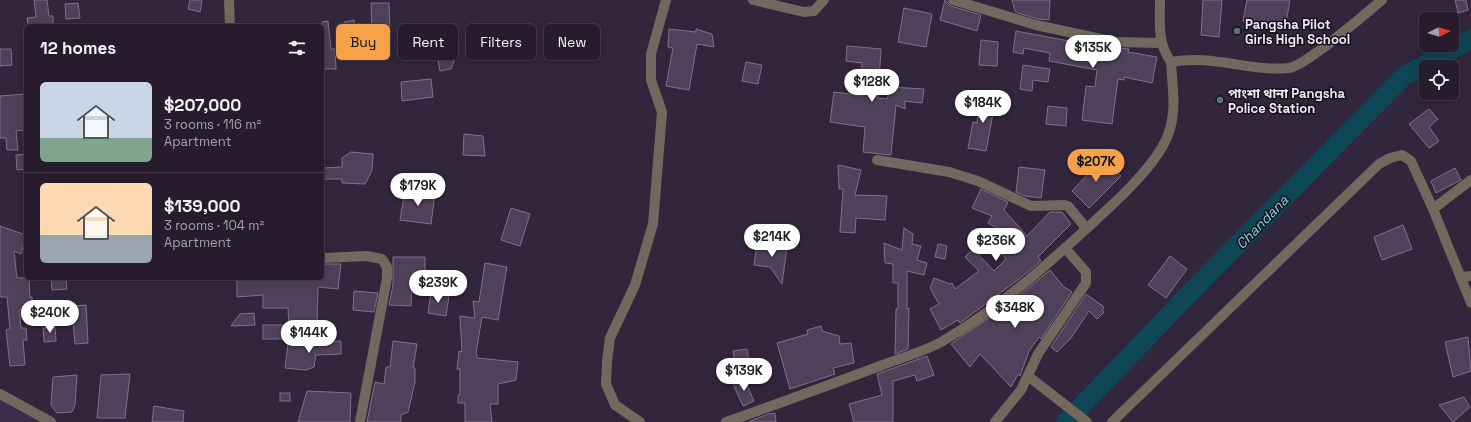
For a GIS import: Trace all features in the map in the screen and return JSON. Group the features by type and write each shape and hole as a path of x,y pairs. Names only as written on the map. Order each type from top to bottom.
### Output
{"street":[{"path":"229,0 230,24"},
{"path":"640,422 615,405 606,384 606,361 610,338 635,286 653,224 662,112 651,80 650,60 666,0"},
{"path":"753,0 804,12 814,12 824,0"},
{"path":"953,0 1036,25 1115,42 1160,43"},
{"path":"726,422 832,384 941,342 979,318 1010,295 1086,228 1141,175 1164,144 1169,134 1174,112 1171,62 1164,53 1160,43 1160,0"},
{"path":"1171,62 1184,59 1252,66 1290,67 1310,58 1382,0"},
{"path":"1112,422 1379,164 1390,158 1402,155 1411,161 1466,276 1471,303"},
{"path":"877,160 949,172 978,181 1031,206 1068,206 1086,228"},
{"path":"1433,209 1471,180"},
{"path":"995,422 1021,390 1049,337 1078,297 1086,283 1086,272 1064,248"},
{"path":"324,258 367,256 382,259 387,267 388,278 360,422"},
{"path":"1028,376 1087,422"},
{"path":"0,394 50,422"}],"shaded area":[{"path":"0,399 12,407 41,422 0,422"}],"building":[{"path":"34,0 47,0 49,16 53,16 53,24 28,24 27,18 36,17"},
{"path":"190,0 202,0 200,12 188,9"},
{"path":"945,0 951,6 981,15 977,31 940,20"},
{"path":"1012,0 1050,0 1049,20 1038,19 1018,13 1015,11"},
{"path":"1203,0 1222,0 1219,37 1201,35"},
{"path":"1247,0 1290,0 1285,29 1243,21"},
{"path":"1455,0 1466,0 1468,10 1458,12"},
{"path":"78,3 80,18 66,19 65,4"},
{"path":"371,3 389,3 390,24 372,24"},
{"path":"904,8 932,14 926,47 898,42"},
{"path":"354,20 355,24 344,24 344,22"},
{"path":"328,21 331,49 335,49 336,69 324,69 324,24 322,24 322,22"},
{"path":"669,29 696,32 696,29 712,34 714,47 697,44 689,90 666,86 673,48 668,47"},
{"path":"1016,31 1074,42 1074,40 1114,48 1129,49 1128,52 1157,57 1152,83 1124,77 1124,80 1118,79 1112,124 1082,120 1086,86 1095,87 1097,70 1049,61 1050,53 1024,48 1023,54 1013,52"},
{"path":"981,40 998,42 997,66 979,65"},
{"path":"847,46 881,49 878,98 887,99 890,87 924,89 922,103 905,101 905,109 896,105 891,155 863,152 865,127 830,122 834,92 864,96 865,77 861,77 862,63 846,61"},
{"path":"0,49 11,49 12,65 0,66"},
{"path":"438,60 454,60 451,69 440,71"},
{"path":"746,62 762,65 758,84 742,81"},
{"path":"1023,65 1050,69 1048,82 1033,80 1032,91 1020,89"},
{"path":"431,79 433,97 402,101 401,82"},
{"path":"24,94 24,130 16,131 18,150 7,150 6,138 0,138 0,96"},
{"path":"980,95 996,97 986,151 968,148 973,122 977,123"},
{"path":"1048,106 1067,108 1066,126 1046,124"},
{"path":"1429,109 1438,119 1429,127 1439,141 1429,148 1409,124"},
{"path":"464,134 483,136 485,156 463,155"},
{"path":"351,152 373,154 372,170 365,184 342,183 342,179 324,179 324,168 342,167 342,158"},
{"path":"24,154 24,169 17,170 16,155"},
{"path":"1103,158 1121,176 1089,208 1072,191"},
{"path":"838,165 861,170 855,195 887,196 885,220 856,218 855,233 840,232 843,189 839,189"},
{"path":"1019,167 1045,170 1041,198 1025,196 1016,192"},
{"path":"1455,168 1461,180 1436,193 1431,181"},
{"path":"981,189 1008,202 1004,210 1027,236 1050,212 1062,212 1071,224 1038,257 1041,261 1019,279 960,323 958,320 941,330 930,309 939,304 930,288 934,278 950,284 952,283 955,289 979,271 965,257 973,249 994,271 1006,259 993,243 1004,232 988,223 992,216 972,208"},
{"path":"405,190 435,194 431,224 400,220"},
{"path":"511,208 530,214 520,246 501,240"},
{"path":"1403,225 1412,249 1382,260 1374,237"},
{"path":"0,226 24,234 24,243 21,254 14,251 17,278 29,280 30,297 32,297 33,309 19,310 21,328 26,328 27,340 23,340 25,365 10,366 6,330 10,329 7,297 0,297"},
{"path":"904,228 913,234 912,244 921,246 917,260 927,263 924,275 907,271 907,309 909,308 908,349 895,354 898,283 893,283 893,264 885,263 884,243 902,250"},
{"path":"757,243 787,247 782,284 770,267 754,265"},
{"path":"938,244 947,246 945,259 935,257"},
{"path":"1170,256 1187,269 1166,298 1148,285"},
{"path":"393,257 425,257 425,279 412,279 411,306 389,305 393,285"},
{"path":"485,263 507,267 498,320 482,317 476,353 477,358 518,362 516,380 498,384 498,404 490,404 492,422 465,422 465,403 458,403 458,395 460,395 460,369 457,369 459,351 462,352 460,316 475,318 473,301 479,302"},
{"path":"324,264 341,264 338,289 318,287 317,325 289,325 288,308 263,308 263,295 237,297 237,280 324,280"},
{"path":"1050,270 1063,286 1072,292 1041,339 1039,337 1029,351 1020,376 1018,374 1011,387 980,354 970,367 951,344 1008,305"},
{"path":"51,280 66,280 67,289 52,290"},
{"path":"354,291 378,293 374,312 353,310"},
{"path":"431,292 449,296 446,316 428,313"},
{"path":"1086,294 1104,307 1102,310 1104,312 1097,319 1089,311 1071,338 1057,352 1051,347"},
{"path":"86,305 88,343 75,344 73,322 58,323 57,307"},
{"path":"254,313 255,325 231,326 240,314"},
{"path":"263,325 289,325 289,339 263,339"},
{"path":"821,326 822,331 839,336 840,344 851,343 854,363 833,368 835,374 790,389 777,343 808,334 807,330"},
{"path":"55,327 56,341 44,342 43,328"},
{"path":"1468,337 1471,371 1453,377 1445,342"},
{"path":"341,341 341,354 316,355 314,367 306,370 285,368 288,343 322,346 321,342"},
{"path":"393,341 417,344 413,368 415,368 415,382 408,412 401,415 401,422 367,422 375,382 384,384 386,367 390,367"},
{"path":"747,349 751,375 738,377 733,351"},
{"path":"927,356 934,375 917,381 915,375 893,381 893,422 854,422 849,404 882,395 877,374"},
{"path":"130,374 125,418 97,418 101,375"},
{"path":"77,375 75,405 72,412 57,413 51,405 53,377"},
{"path":"744,379 754,401 743,406 733,384"},
{"path":"307,391 351,393 350,422 298,422"},
{"path":"280,393 290,393 290,401 280,401"},
{"path":"1464,397 1470,407 1453,422 1439,405"},
{"path":"154,406 184,411 183,422 152,422"},
{"path":"775,413 776,422 748,422 768,414"}],"waterway":[{"name":"Chandana","path":"1066,422 1188,295 1404,76 1471,39"}],"place":[{"name":"Pangsha Pilot Girls High School","path":"1237,31"},
{"name":"পাংশা থানা Pangsha Police Station","path":"1220,100"}]}
